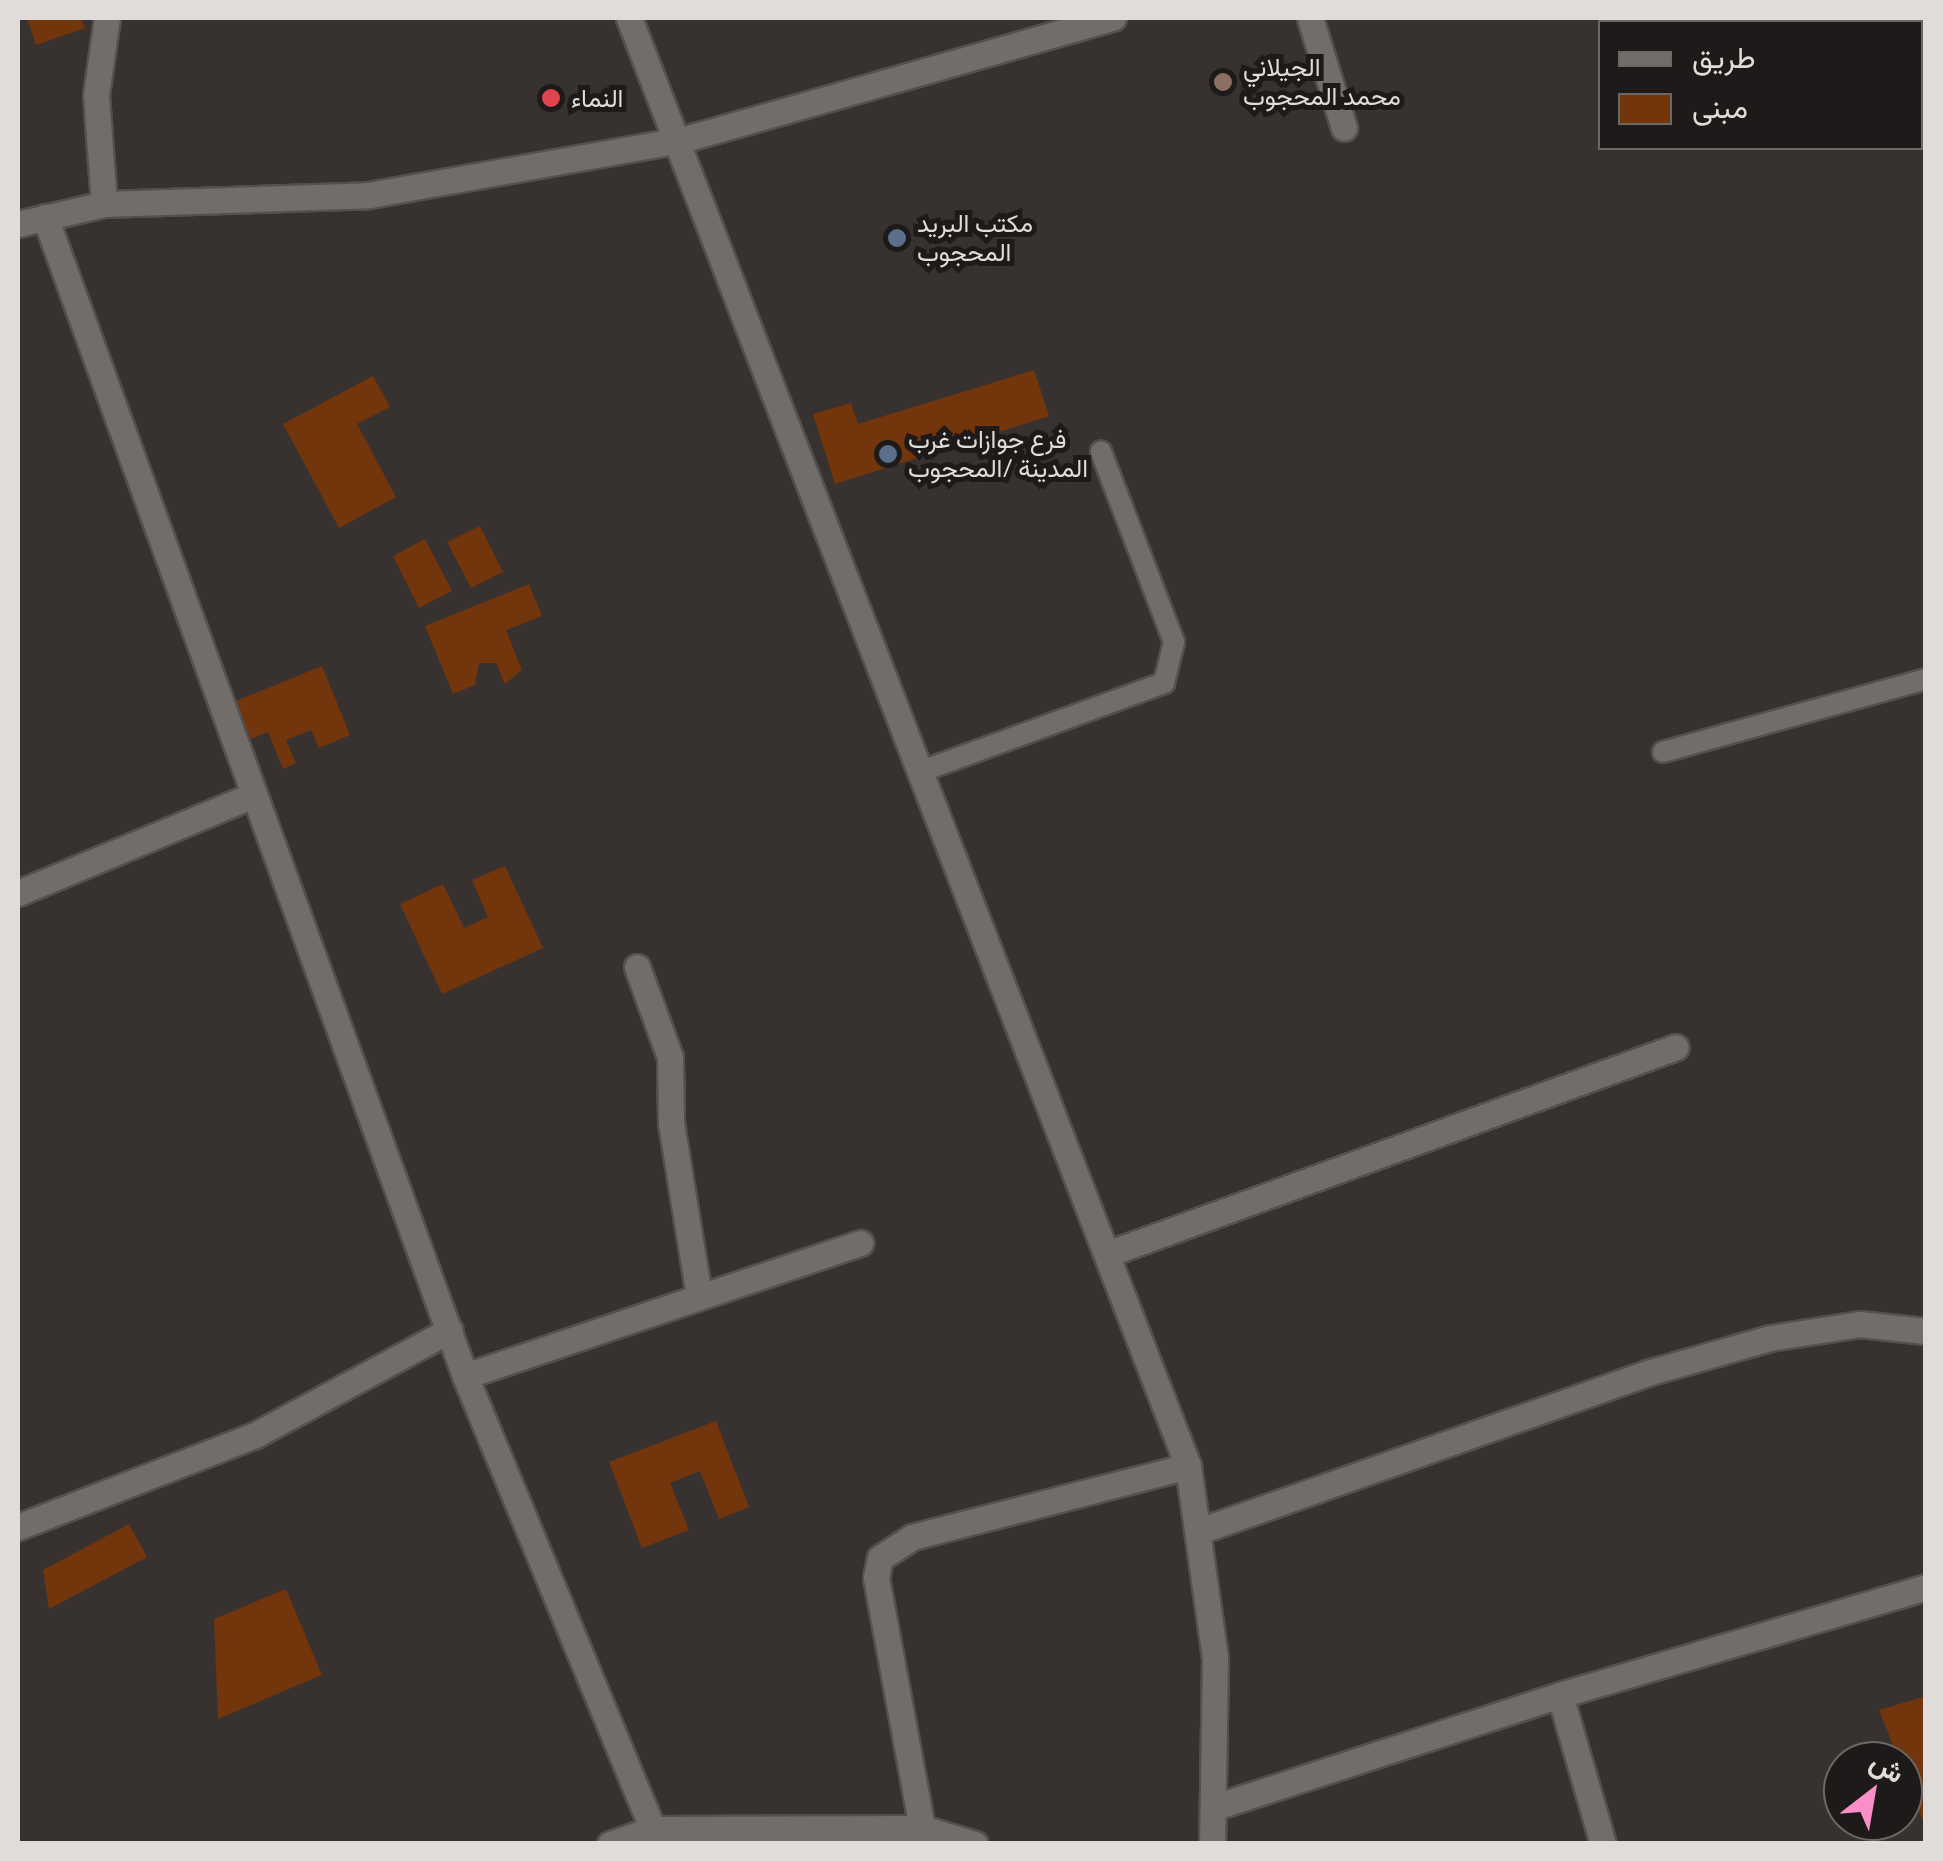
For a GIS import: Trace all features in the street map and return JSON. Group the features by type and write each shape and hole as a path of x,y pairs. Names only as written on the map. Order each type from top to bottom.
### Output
{"street":[{"path":"104,204 96,96 107,18"},
{"path":"629,18 681,140 1188,1466 1202,1530 1215,1660 1216,1806 1212,1844"},
{"path":"18,224 104,204 369,195 681,140 1114,18"},
{"path":"1310,18 1344,128"},
{"path":"44,217 464,1376 653,1828"},
{"path":"18,893 253,795"},
{"path":"638,967 670,1057 671,1122 699,1296"},
{"path":"1107,1254 1676,1047"},
{"path":"464,1376 860,1244"},
{"path":"1202,1530 1647,1373 1770,1338 1859,1324 1926,1332"},
{"path":"18,1527 255,1435 450,1330"},
{"path":"922,1828 876,1578 880,1558 912,1537 1188,1466"},
{"path":"1216,1806 1560,1695 1926,1587"},
{"path":"1560,1695 1603,1844"},
{"path":"610,1844 653,1828 922,1828 975,1844"}],"lane":[{"path":"922,771 1164,683 1174,642 1101,452"},
{"path":"1663,752 1926,680"}],"building":[{"path":"27,18 81,18 85,28 36,45"},
{"path":"1034,370 1049,416 835,484 813,414 851,403 858,424"},
{"path":"373,376 390,407 357,424 396,497 339,528 283,424"},
{"path":"480,526 503,572 471,588 447,542"},
{"path":"425,539 452,591 419,608 393,556"},
{"path":"529,584 542,616 506,630 522,670 505,684 496,663 479,663 475,685 453,694 425,626"},
{"path":"322,666 350,735 319,748 311,730 286,740 296,763 283,769 268,732 251,739 236,701"},
{"path":"505,866 543,948 442,994 400,904 443,884 464,928 488,917 472,880"},
{"path":"716,1421 749,1507 719,1519 700,1471 670,1483 689,1530 642,1548 609,1462"},
{"path":"129,1524 147,1557 49,1609 43,1570"},
{"path":"286,1589 322,1675 218,1719 214,1619"},
{"path":"1926,1696 1926,1826 1923,1741 1891,1741 1879,1710"}],"place":[{"name":"الجيلاني محمد المحجوب","path":"1223,82"},
{"name":"النماء","path":"551,98"},
{"name":"مكتب البريد المحجوب","path":"897,238"},
{"name":"فرع جوازات غرب المدينة /المحجوب","path":"888,454"}]}
